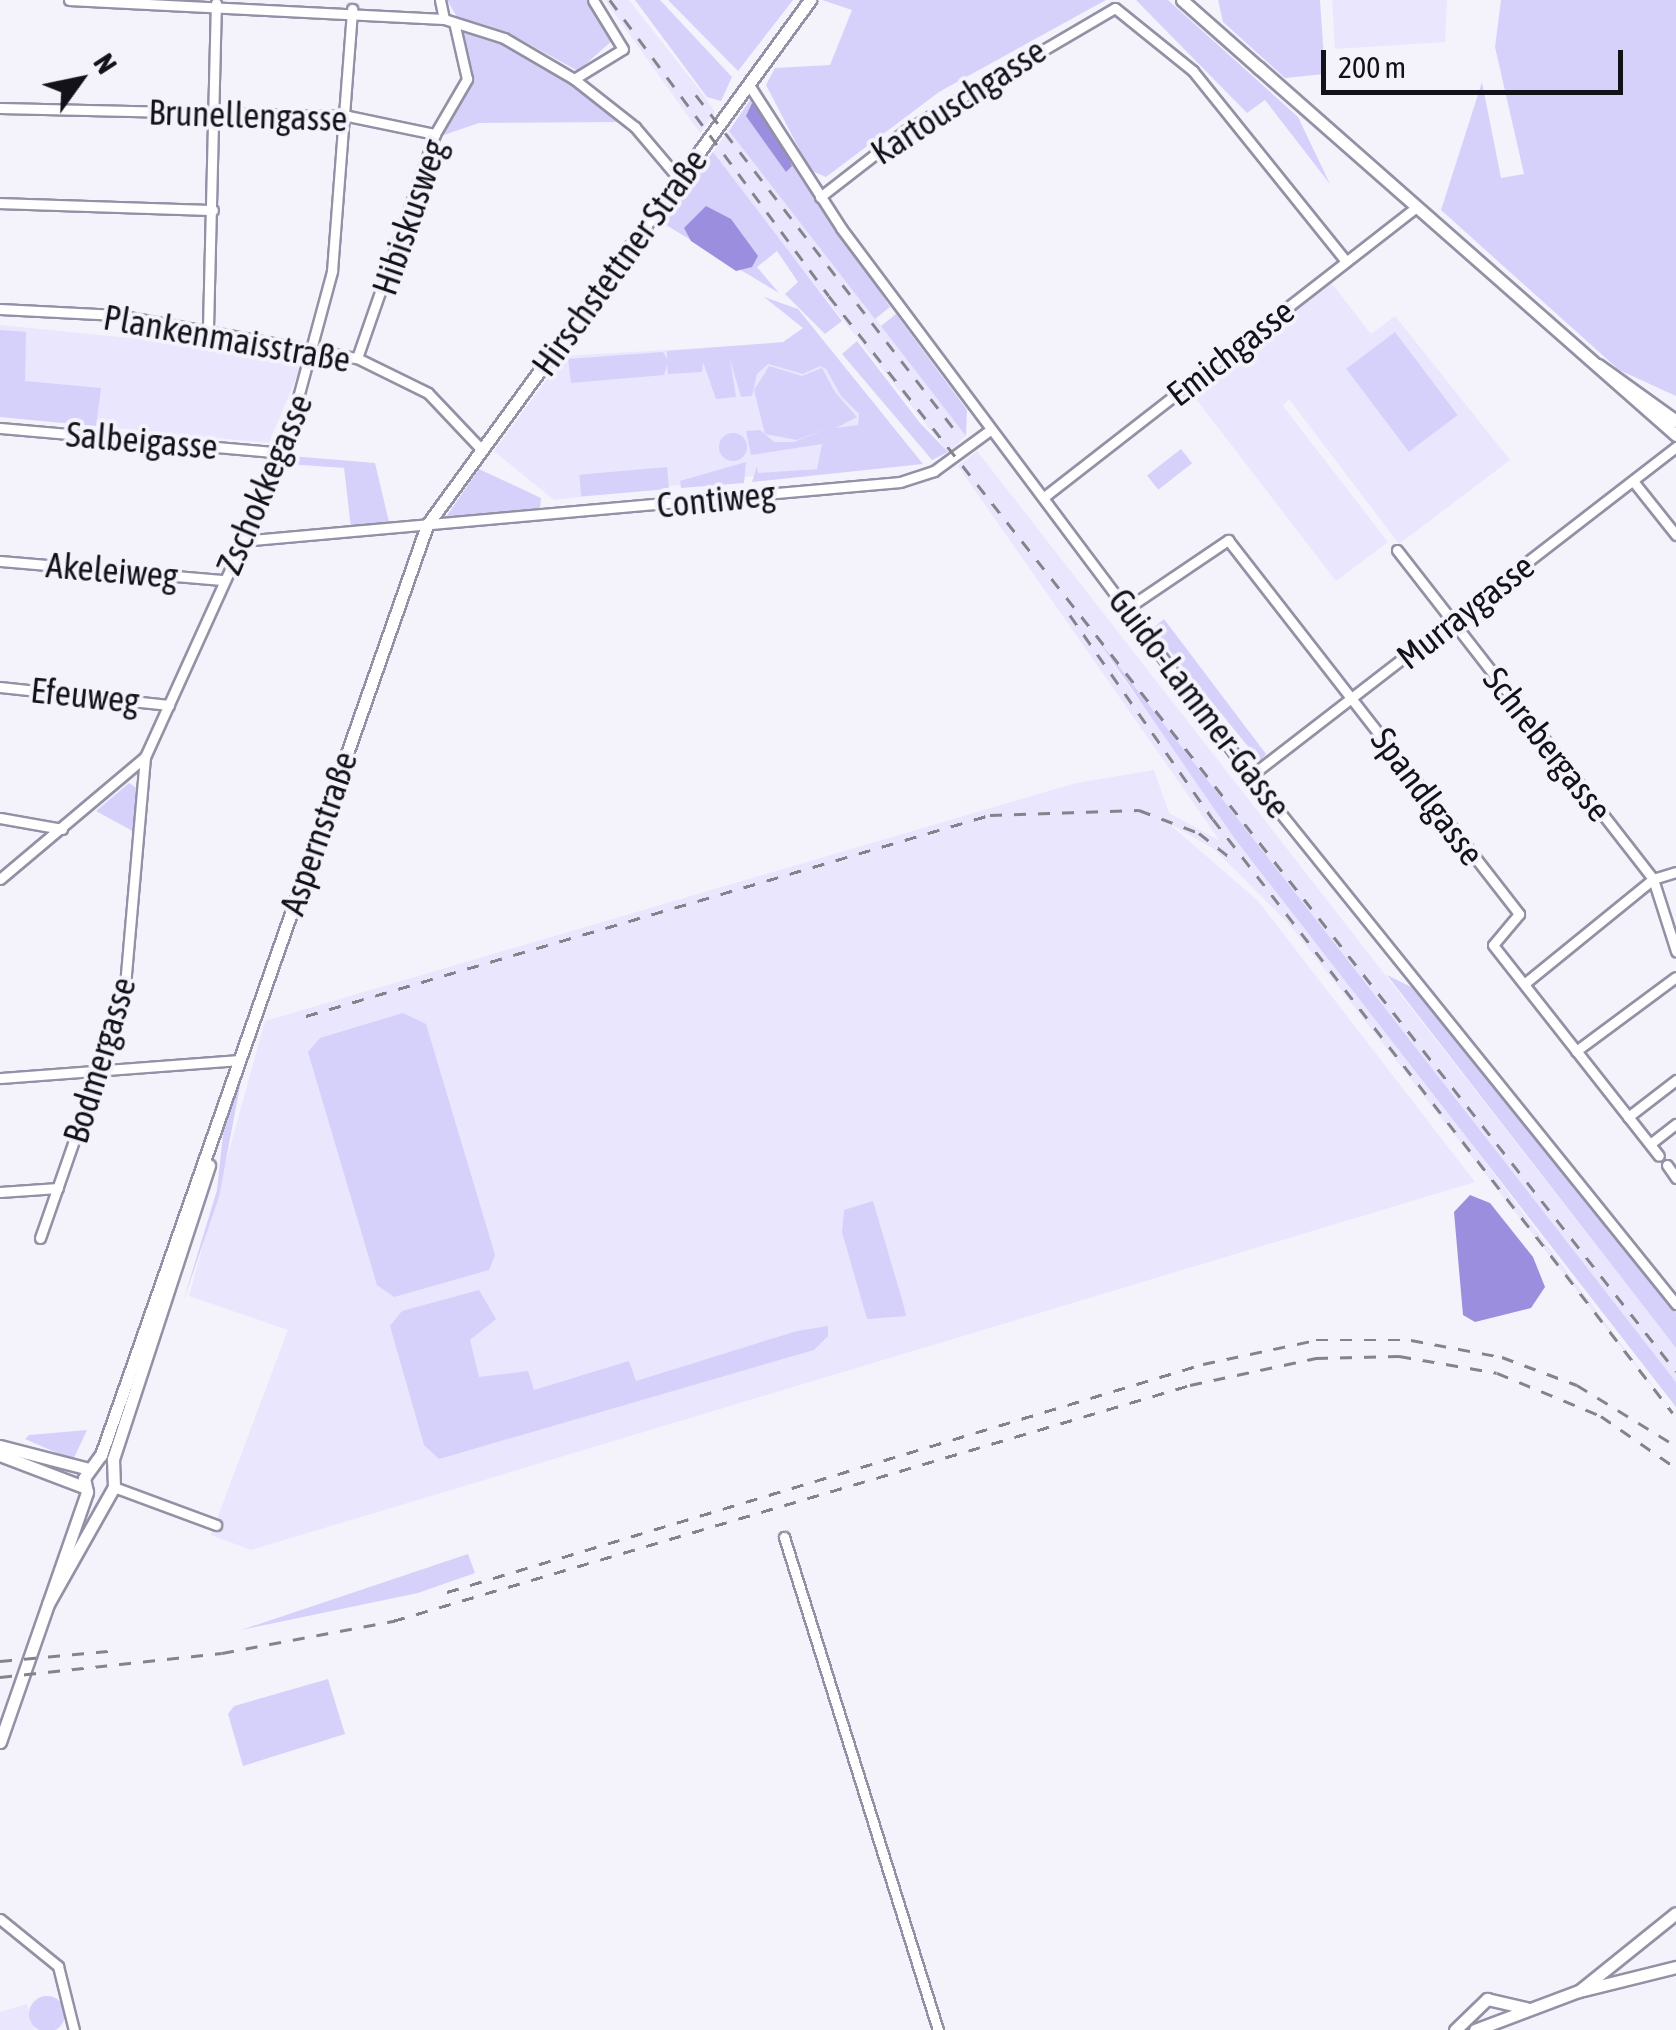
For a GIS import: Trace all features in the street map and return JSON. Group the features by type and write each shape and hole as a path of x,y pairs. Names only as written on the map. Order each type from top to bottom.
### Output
{"main road":[{"name":"Hirschstettner Straße","path":"428,524 810,0"},
{"path":"1182,0 1676,435"},
{"path":"1567,342 1676,420"},
{"name":"Aspernstraße","path":"0,1742 428,524"},
{"path":"0,1446 99,1469 114,1487 90,1492 0,1455"},
{"path":"1579,1991 1676,1913"},
{"path":"1490,2026 1579,1991 1676,1967"},
{"path":"1455,2030 1476,2014 1487,1999 1501,2005 1536,2008"},
{"path":"1490,2026 1501,2005"},
{"path":"1476,2014 1490,2026"}],"street":[{"path":"69,0 352,8 449,20 574,78 635,127 680,180"},
{"name":"Hibiskusweg","path":"358,358 435,134 467,79 440,0"},
{"path":"574,78 623,49 593,0"},
{"path":"208,328 216,3"},
{"name":"Zschokkegasse","path":"0,879 145,757 283,453 318,350 348,116 352,8"},
{"name":"Kartouschgasse","path":"820,197 905,132 1115,8 1193,71 1346,261"},
{"name":"Guido-Lammer-Gasse","path":"748,85 820,197 990,430 1253,774 1676,1304"},
{"name":"Brunellengasse","path":"0,108 348,116 435,134"},
{"path":"0,203 213,210"},
{"name":"Emichgasse","path":"1044,497 1416,207"},
{"name":"Plankenmaisstraße","path":"0,309 208,328 358,358 428,393 481,450"},
{"name":"Salbeigasse","path":"0,428 283,453"},
{"name":"Contiweg","path":"241,541 900,482 938,469 990,430"},
{"name":"Murraygasse","path":"1253,774 1676,447"},
{"path":"1634,481 1676,535"},
{"name":"Spandlgasse","path":"1129,607 1228,540 1519,914 1492,939 1659,1156"},
{"name":"Schrebergasse","path":"1397,550 1653,879 1676,950"},
{"name":"Akeleiweg","path":"0,562 223,580"},
{"name":"Efeuweg","path":"0,687 169,705"},
{"name":"Bodmergasse","path":"40,1238 100,1069 138,914 145,757"},
{"path":"0,818 62,829"},
{"path":"1524,984 1653,879 1676,872"},
{"path":"1576,1051 1676,977"},
{"path":"0,1078 238,1060"},
{"path":"1628,1117 1676,1080"},
{"path":"1650,1144 1676,1124"},
{"path":"1666,1165 1676,1178"},
{"path":"0,1192 58,1188"},
{"path":"114,1487 216,1524"},
{"path":"784,1537 938,2030"},
{"path":"0,1919 58,1966 74,2030"}],"shaded area":[{"path":"447,0 587,0 613,40 578,71 507,32 457,17"},
{"path":"605,0 629,0 702,93 715,112 700,133"},
{"path":"635,0 660,0 732,77 721,101 707,97"},
{"path":"668,0 793,0 738,71"},
{"path":"822,0 1106,0 939,92 826,177 810,170 766,85 775,68 830,65 852,10"},
{"path":"1136,0 1168,0 1298,117 1330,184 1265,100 1247,113"},
{"path":"1218,0 1320,0 1325,74 1285,78 1223,22"},
{"path":"1332,0 1447,0 1445,42 1335,49"},
{"path":"1501,0 1676,0 1676,396 1619,370 1441,210 1482,82 1501,178 1524,174 1495,47"},
{"path":"463,28 517,48 623,122 479,123 438,137 469,85"},
{"path":"750,100 890,307 875,319 729,131"},
{"path":"752,103 774,127 792,166 786,172 746,116"},
{"path":"729,131 959,425 966,436 948,452 727,174 713,152"},
{"path":"713,152 842,321 825,334 785,294 798,282 777,251 757,267 779,293 661,222"},
{"path":"706,206 731,219 758,256 752,267 736,271 691,241 684,228"},
{"path":"1329,280 1371,334 1395,316 1510,460 1399,544 1289,399 1283,406 1388,542 1336,581 1189,390"},
{"path":"764,297 798,309 923,464 752,482 757,466 758,473 817,469 822,444 751,455 746,431 760,430 774,442 794,442 831,427 797,440 765,434 754,390 769,366 802,376 822,368 835,392 857,417 836,428 858,425 859,414 841,396 826,369 820,366 803,374 768,364 757,374 752,396 741,397 730,359 736,397 716,399 703,362 702,372 668,374 667,365 664,375 571,383 568,359 663,352 667,359 667,351 783,342 803,328"},
{"path":"896,314 967,410 966,436 881,326"},
{"path":"0,325 231,348 296,359 300,369 269,443 0,417"},
{"path":"0,330 26,332 25,381 101,388 96,426 0,417"},
{"path":"1395,332 1458,415 1409,452 1346,369"},
{"path":"806,339 904,458 554,500 494,451 564,356 768,344 776,356"},
{"path":"857,341 920,423 948,452 932,460 842,354"},
{"path":"733,433 743,437 747,447 743,457 733,461 723,457 719,447 723,437"},
{"path":"1181,449 1192,463 1158,490 1147,475"},
{"path":"977,451 1676,1348 1676,1382 1093,639 1676,1417 1289,924 1214,849 1167,822 1258,901 1475,1182 251,1550 211,1535 288,1330 189,1296 265,1021 1076,783 1154,770 1169,813 1220,841 958,466"},
{"path":"291,456 375,463 390,526 351,528 344,468 288,464"},
{"path":"746,462 744,483 681,488 680,481"},
{"path":"667,467 669,489 581,497 579,475"},
{"path":"479,469 541,498 540,510 446,517"},
{"path":"1164,619 1266,754 1260,761 1152,629"},
{"path":"1096,637 1676,1382 1676,1407 1235,839"},
{"path":"129,783 138,789 138,834 96,811"},
{"path":"1387,975 1425,994 1676,1313 1676,1348"},
{"path":"403,1013 426,1024 495,1255 489,1270 394,1297 377,1285 308,1052 320,1038"},
{"path":"244,1065 219,1197 183,1302 217,1190 224,1125"},
{"path":"1470,1195 1490,1203 1533,1257 1545,1287 1531,1308 1475,1322 1463,1315 1454,1212"},
{"path":"873,1201 906,1316 867,1319 842,1232 844,1210"},
{"path":"479,1290 496,1319 470,1340 479,1377 528,1371 534,1390 629,1361 636,1381 797,1331 828,1326 828,1336 814,1350 439,1459 424,1445 390,1326 402,1311"},
{"path":"87,1430 73,1460 25,1439 29,1435"},
{"path":"468,1554 475,1573 418,1593 241,1630"},
{"path":"328,1679 345,1734 243,1766 228,1714 234,1706"},
{"path":"47,1996 59,2002 65,2014 59,2026 47,2032 35,2026 29,2014 35,2002"},
{"path":"27,2004 35,2030 0,2030 0,2012"}],"railway":[{"path":"610,0 829,296 1676,1371"},
{"path":"696,95 959,435"},
{"path":"1070,615 1213,819 1673,1413"},
{"path":"306,1016 990,815 1139,810 1199,833 1232,859"},
{"path":"447,1592 1203,1364 1316,1340 1411,1340 1502,1357 1577,1385 1676,1446"},
{"path":"0,1677 222,1653 393,1621 1190,1385 1316,1358 1399,1356 1497,1373 1601,1416 1676,1468"},
{"path":"0,1661 118,1650"}]}
